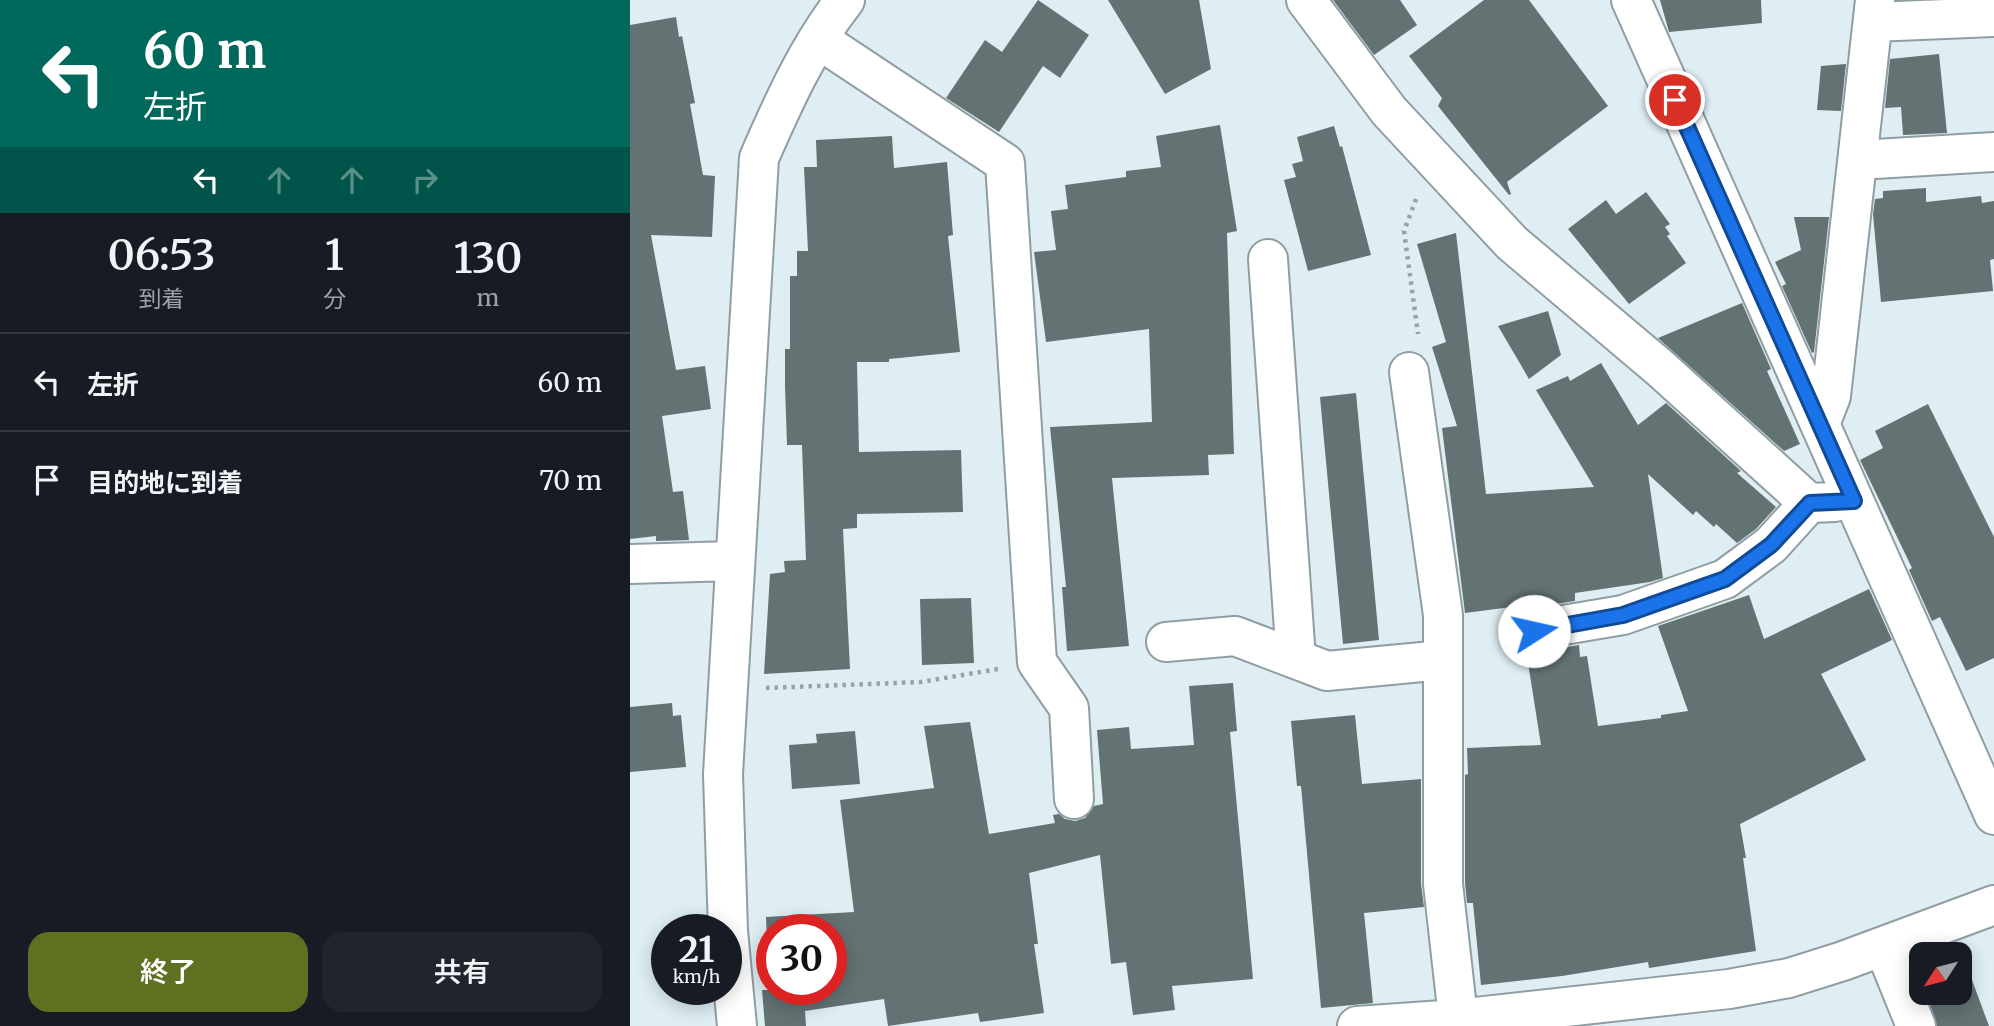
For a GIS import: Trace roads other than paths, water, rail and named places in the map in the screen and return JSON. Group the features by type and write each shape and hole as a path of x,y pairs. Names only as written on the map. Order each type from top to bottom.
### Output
{"street":[{"path":"737,1026 728,931 723,787 733,561 758,158 825,25 845,0"},
{"path":"1306,0 1389,111 1511,243 1660,368 1810,503"},
{"path":"1631,0 1994,815"},
{"path":"1820,424 1831,396 1874,11 1994,17"},
{"path":"818,39 1005,163 1037,663 1069,708 1074,799"},
{"path":"1858,160 1994,152"},
{"path":"1268,259 1296,659"},
{"path":"1409,372 1443,615 1443,884 1458,1022"},
{"path":"1534,631 1623,615 1725,579 1771,545 1810,503 1854,501"},
{"path":"630,564 733,561"},
{"path":"1166,642 1235,636 1327,671 1443,660"},
{"path":"1357,1026 1458,1022 1729,989 1789,978 1884,947 1994,905"},
{"path":"1884,947 1916,1026"}]}
